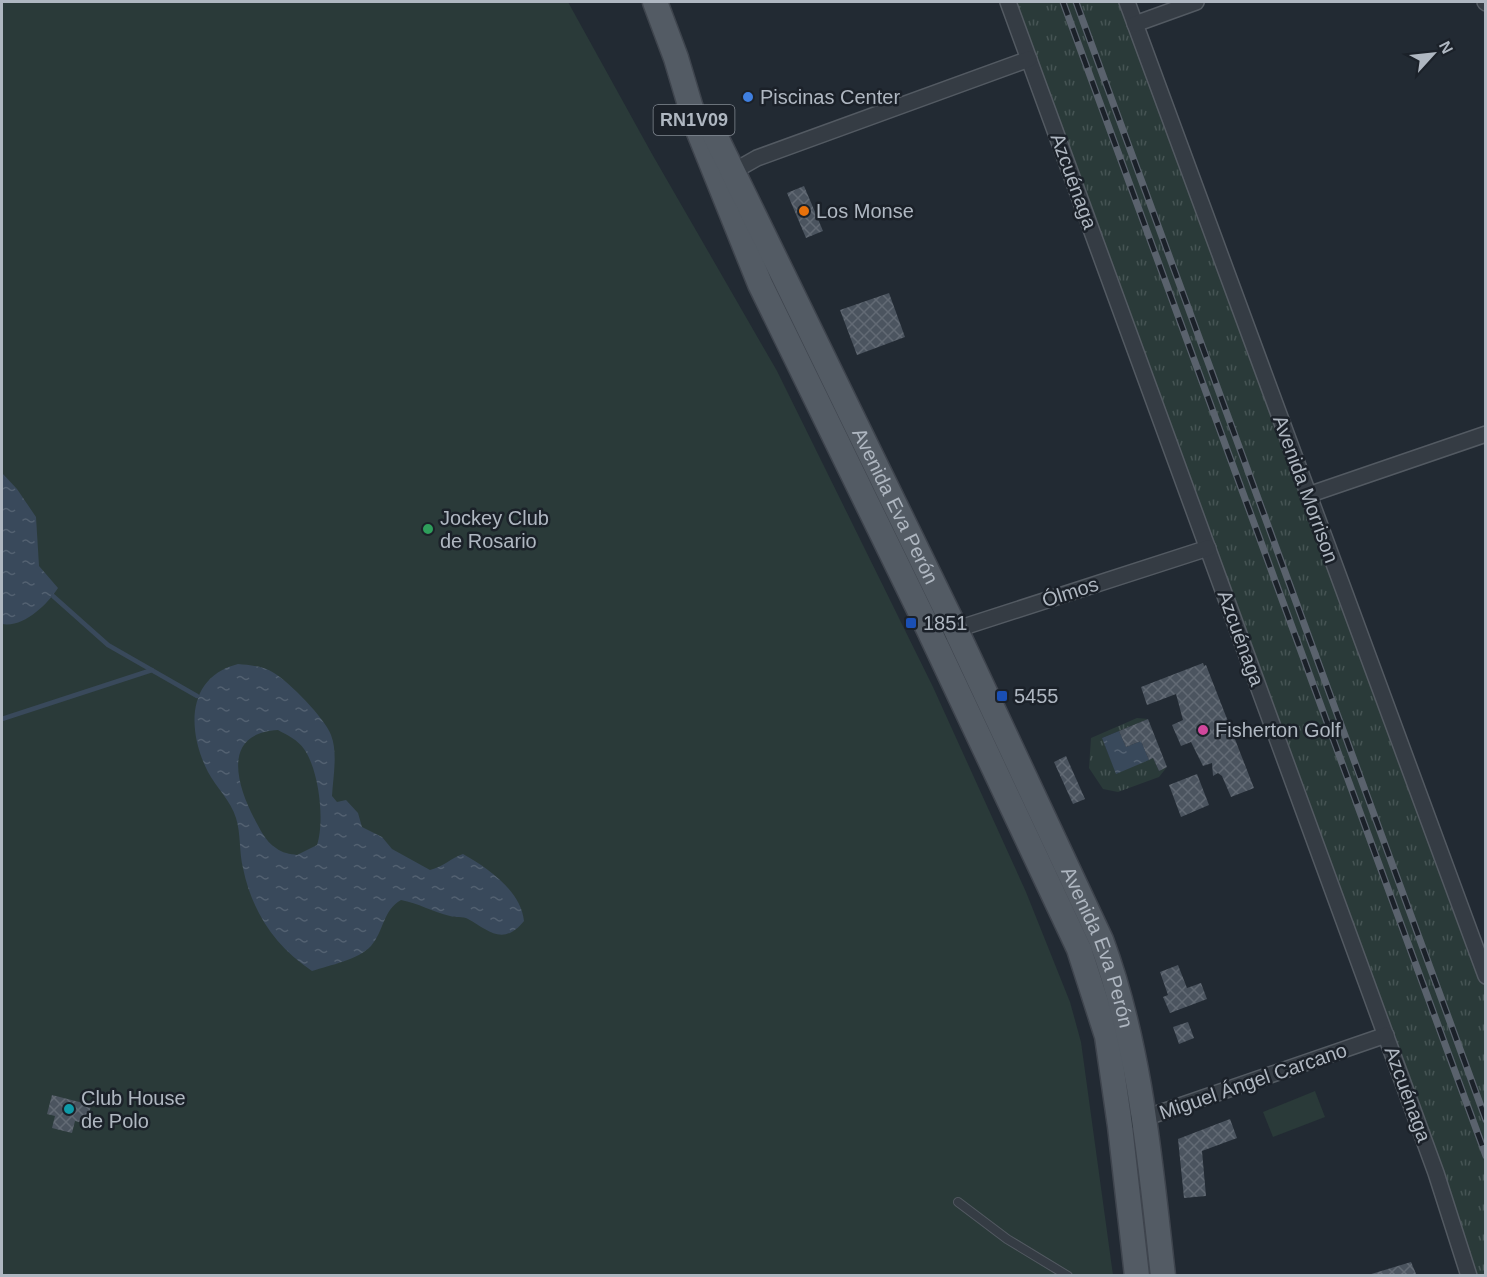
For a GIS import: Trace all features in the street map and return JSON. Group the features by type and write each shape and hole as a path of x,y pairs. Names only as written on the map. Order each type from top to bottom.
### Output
{"main road":[{"name":"Avenida Eva Perón","path":"655,2 725,176 955,628 1101,940 1118,986 1130,1034 1144,1118 1163,1275"},
{"name":"Avenida Eva Perón","path":"725,176 760,284 933,639 1079,948 1107,1036 1137,1275"}],"street":[{"name":"Azcuénaga","path":"1008,2 1436,1173 1469,1275"},
{"name":"Avenida Morrison","path":"1127,2 1485,976"},
{"path":"1135,24 1196,2"},
{"path":"725,176 757,158 1029,59"},
{"path":"1308,495 1485,435"},
{"name":"Ólmos","path":"933,639 955,628 1208,548"},
{"name":"Miguel Ángel Carcano","path":"1120,1126 1386,1035"}],"lane":[{"path":"958,1202 1007,1239 1068,1275"}],"green space":[{"name":"Jockey Club de Rosario","path":"2,2 568,2 652,154 777,371 933,687 1026,892 1070,1002 1081,1042 1113,1275 2,1276"},
{"path":"1008,2 1127,2 1485,976 1485,1275 1469,1275"},
{"path":"1137,718 1148,719 1102,738 1116,773 1153,758 1159,771 1167,767 1159,777 1118,792 1103,789 1089,768 1091,738"},
{"path":"1315,1091 1325,1117 1273,1137 1263,1112"}],"water":[{"path":"2,473 17,489 36,517 39,566 58,588 34,614 10,624 2,624"},
{"path":"238,664 256,666 281,678 322,719 331,735 334,749 332,796 337,802 346,800 358,813 362,827 382,837 392,849 430,870 463,854 483,866 510,890 522,910 524,921 509,933 496,934 466,918 452,917 401,900 387,915 371,946 359,955 312,971 299,961 276,939 252,899 242,862 236,818 201,756 195,723 196,708 200,693 208,681 221,671","holes":["278,730 302,746 309,758 317,782 320,810 317,845 297,855 281,851 266,838 248,804 239,776 238,762 241,750 248,740 260,733"]},
{"path":"1119,731 1126,747 1141,741 1149,760 1116,774 1102,738"}],"building":[{"path":"804,186 823,231 806,238 787,193"},
{"path":"889,293 905,337 857,355 840,310"},
{"name":"Fisherton Golf","path":"1203,663 1204,666 1206,665 1254,788 1231,797 1222,776 1218,773 1213,776 1212,763 1203,766 1191,742 1181,746 1172,725 1183,720 1176,694 1147,705 1141,687"},
{"path":"1148,719 1167,767 1159,771 1153,758 1149,760 1141,741 1126,747 1119,731"},
{"path":"1066,756 1085,799 1073,804 1054,762"},
{"path":"1197,774 1209,805 1181,817 1169,785"},
{"path":"1178,965 1187,988 1201,983 1207,999 1170,1013 1163,997 1168,995 1160,972"},
{"path":"1188,1022 1194,1038 1179,1044 1173,1027"},
{"name":"Club House de Polo","path":"52,1095 91,1105 87,1124 75,1121 72,1133 52,1128 55,1116 47,1114"},
{"path":"1230,1119 1237,1138 1202,1151 1206,1196 1184,1198 1178,1139"},
{"path":"1411,1262 1417,1276 1368,1276 1368,1275"}],"waterway":[{"path":"53,596 108,645 197,696"},
{"path":"2,719 152,670"}],"railway":[{"path":"1063,2 1486,1156"},
{"path":"1076,2 1486,1120"}],"place":[{"name":"Piscinas Center","path":"748,97"},
{"name":"Los Monse","path":"804,211"},
{"name":"Jockey Club de Rosario","path":"428,529"},
{"name":"1851","path":"911,623"},
{"name":"5455","path":"1002,696"},
{"name":"Fisherton Golf","path":"1203,730"},
{"name":"Club House de Polo","path":"69,1109"}]}
